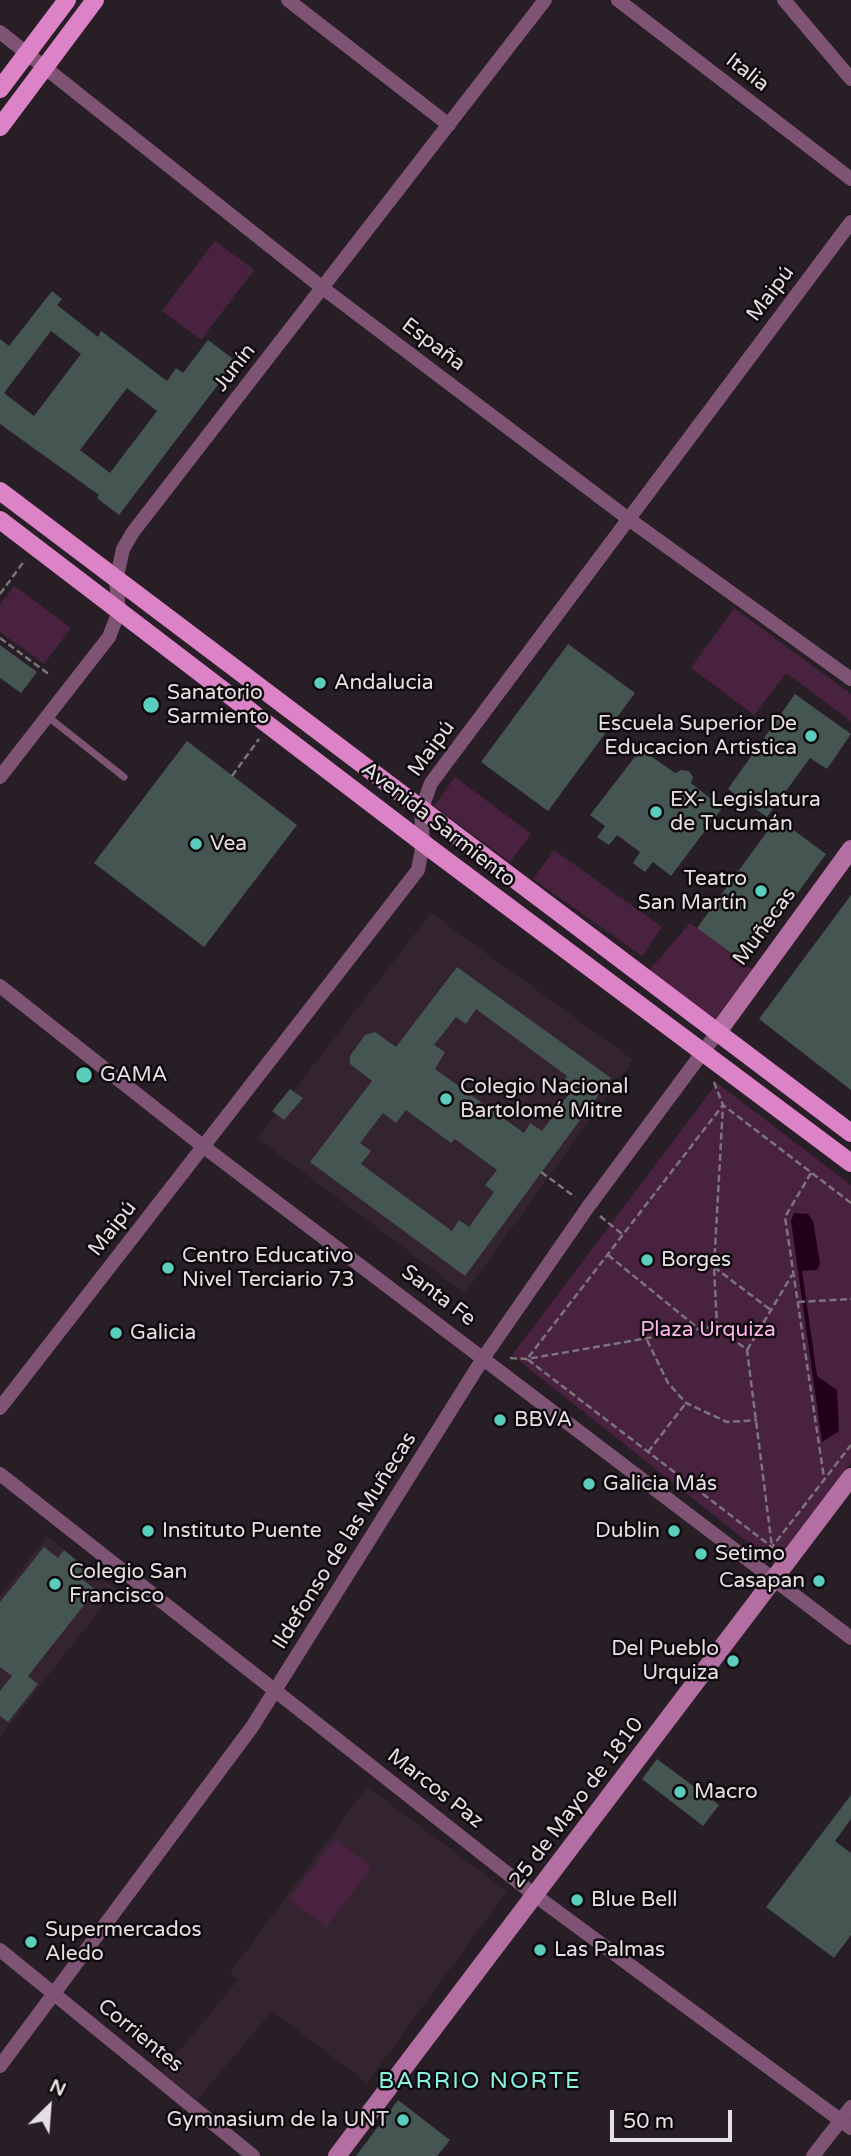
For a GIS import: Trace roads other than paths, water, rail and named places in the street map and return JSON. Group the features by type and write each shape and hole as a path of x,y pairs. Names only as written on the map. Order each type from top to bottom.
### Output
{"main road":[{"path":"0,89 67,0"},
{"path":"0,127 95,0"},
{"name":"Avenida Sarmiento","path":"0,491 851,1133"},
{"name":"Avenida Sarmiento","path":"0,520 423,843 851,1163"}],"street":[{"path":"288,0 449,125"},
{"name":"Junín","path":"119,611 116,581 123,549 133,532 324,289 545,0"},
{"name":"Italia","path":"618,0 851,179"},
{"path":"784,0 851,79"},
{"name":"España","path":"0,32 324,289 630,520 851,679"},
{"name":"Maipú","path":"0,1408 418,870 423,843 421,811 431,783 851,222"},
{"path":"0,777 109,637 119,611"},
{"name":"Muñecas","path":"717,1033 851,849"},
{"name":"Santa Fe","path":"0,986 204,1147 484,1357 851,1639"},
{"name":"Ildefonso de las Muñecas","path":"0,2066 56,1994 276,1691 484,1357 588,1207 717,1033"},
{"name":"Marcos Paz","path":"0,1474 536,1896 846,2124"},
{"name":"25 de Mayo de 1810","path":"337,2156 851,1476"},
{"name":"Corrientes","path":"0,1950 253,2156"},
{"path":"813,2156 846,2124 851,2107"}],"lane":[{"path":"47,716 124,776"}],"place":[{"name":"Andalucia","path":"320,683"},
{"name":"Sanatorio Sarmiento","path":"151,705"},
{"name":"Escuela Superior De Educacion Artistica","path":"811,736"},
{"name":"EX- Legislatura de Tucumán","path":"656,812"},
{"name":"Vea","path":"196,844"},
{"name":"Teatro San Martín","path":"761,891"},
{"name":"GAMA","path":"84,1075"},
{"name":"Colegio Nacional Bartolomé Mitre","path":"446,1099"},
{"name":"Borges","path":"647,1260"},
{"name":"Centro Educativo Nivel Terciario 73","path":"168,1268"},
{"name":"Galicia","path":"116,1333"},
{"name":"BBVA","path":"500,1420"},
{"name":"Galicia Más","path":"589,1484"},
{"name":"Instituto Puente","path":"148,1531"},
{"name":"Dublin","path":"674,1531"},
{"name":"Setimo","path":"701,1554"},
{"name":"Casapan","path":"819,1581"},
{"name":"Colegio San Francisco","path":"55,1584"},
{"name":"Del Pueblo Urquiza","path":"733,1661"},
{"name":"Macro","path":"680,1792"},
{"name":"Blue Bell","path":"577,1900"},
{"name":"Supermercados Aledo","path":"31,1942"},
{"name":"Las Palmas","path":"540,1950"},
{"name":"Gymnasium de la UNT","path":"403,2120"}],"district":[{"name":"BARRIO NORTE","path":"480,2082"}],"park label":[{"name":"Plaza Urquiza","path":"708,1330"}]}
